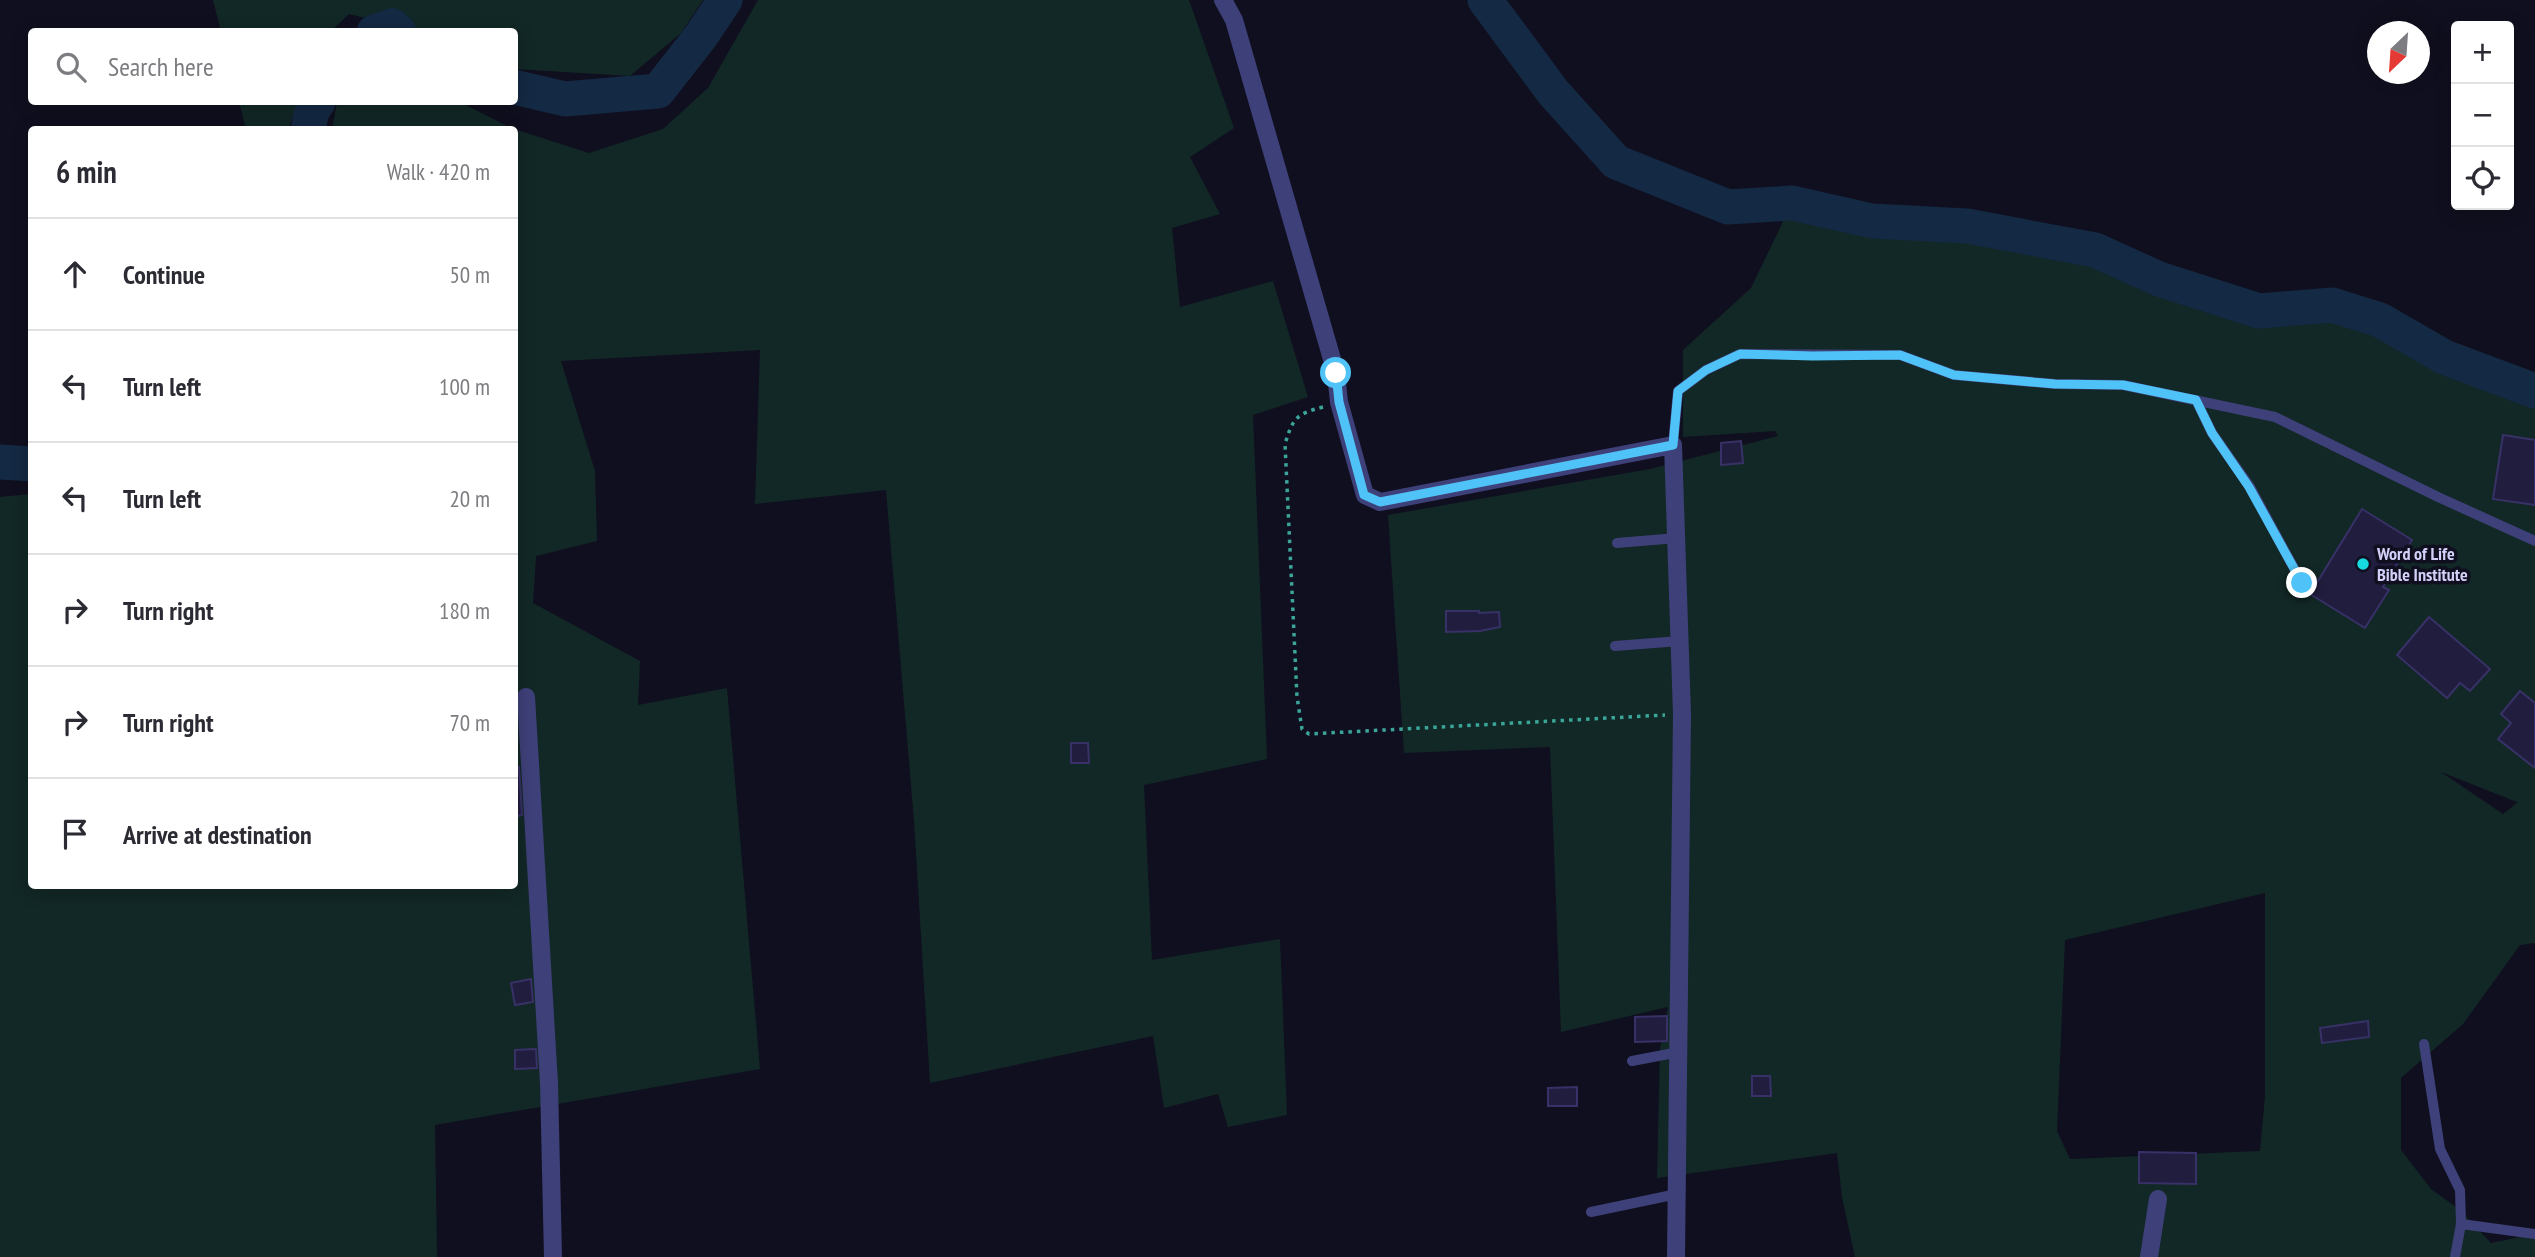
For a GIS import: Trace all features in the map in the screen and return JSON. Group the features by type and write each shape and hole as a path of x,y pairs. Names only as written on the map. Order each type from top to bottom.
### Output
{"street":[{"path":"1223,0 1234,20 1308,274 1336,373 1339,402 1364,495 1380,502 1673,445 1682,714 1676,1257"},
{"path":"526,696 549,1083 553,1257"},
{"path":"2150,1257 2158,1199"}],"lane":[{"path":"1673,445 1678,391 1706,370 1740,354 1900,355 1954,375 2055,384 2123,385 2275,417 2535,541"},
{"path":"2196,400 2212,433 2249,487 2302,583"},
{"path":"1617,543 1677,538"},
{"path":"1615,646 1680,641"},
{"path":"2424,1044 2440,1149 2460,1189 2461,1224 2455,1257"},
{"path":"1632,1060 1679,1052"},
{"path":"1591,1212 1677,1194"},
{"path":"2461,1224 2535,1234"}],"path":[{"path":"1339,402 1307,411 1292,422 1285,444 1297,697 1301,729 1309,734 1682,714"}],"green space":[{"path":"213,0 703,0 681,33 630,76 518,69 518,28 404,28 349,14 334,28 220,28"},
{"path":"758,0 1189,0 1234,128 1190,157 1220,214 1172,228 1180,307 1273,281 1308,397 1253,415 1267,759 1144,785 1152,960 1280,939 1287,1115 1228,1127 1218,1094 1164,1108 1153,1036 930,1083 914,821 886,490 755,504 760,350 561,361 595,471 597,541 536,556 533,603 640,661 638,705 727,688 760,1069 435,1125 437,1257 0,1257 0,497 28,494 28,889 518,889 518,130 589,153 663,129 708,88"},
{"path":"240,105 297,105 289,126 245,126"},
{"path":"336,105 466,105 507,126 333,126"},
{"path":"1792,203 1872,221 1967,226 2095,250 2259,311 2332,305 2380,320 2444,357 2535,391 2535,943 2520,945 2463,1024 2401,1078 2401,1150 2431,1189 2460,1210 2491,1243 2535,1234 2535,1257 1855,1257 1842,1197 1837,1153 1657,1178 1660,1049 1668,1007 1561,1032 1550,747 1404,753 1388,515 1650,469 1778,436 1775,431 1683,437 1683,350 1751,288","holes":["2441,772 2517,802 2518,802 2503,814","2265,893 2265,1096 2260,1151 2070,1159 2057,1131 2065,940"]}],"building":[{"path":"2503,435 2535,440 2535,505 2493,499"},
{"path":"1741,441 1743,463 1721,465 1721,443"},
{"name":"Word of Life Bible Institute","path":"2362,509 2412,540 2383,587 2389,590 2365,628 2310,594"},
{"path":"1446,611 1499,612 1500,627 1480,631 1446,632"},
{"path":"2429,617 2490,669 2470,691 2460,683 2447,698 2397,655"},
{"path":"2520,691 2535,703 2535,768 2498,739 2511,723 2501,714"},
{"path":"1071,743 1088,743 1089,763 1071,763"},
{"path":"518,767 519,767 522,815 518,816"},
{"path":"531,979 533,1002 515,1005 511,983"},
{"path":"1667,1016 1667,1041 1635,1042 1635,1017"},
{"path":"2368,1021 2369,1037 2322,1043 2320,1028"},
{"path":"536,1049 537,1068 515,1069 515,1050"},
{"path":"1752,1076 1770,1076 1771,1096 1752,1096"},
{"path":"1577,1087 1577,1106 1548,1106 1548,1088"},
{"path":"2139,1152 2196,1153 2196,1184 2139,1183"}],"waterway":[{"path":"518,88 565,99 658,91 725,0"},
{"path":"1485,0 1553,92 1616,162 1728,207 1792,203 1872,221 1967,226 2095,250 2159,279 2259,311 2332,305 2380,320 2444,357 2535,391"},
{"path":"386,28 394,28"},
{"path":"309,126 316,105"},
{"path":"0,462 28,464"}],"place":[{"name":"Word of Life Bible Institute","path":"2363,564"}],"route":[{"path":"1336,373 1339,402 1364,495 1380,502 1673,445 1678,391 1706,370 1740,354 1900,355 1954,375 2055,384 2123,385 2196,400 2212,433 2249,487 2302,583"}]}
